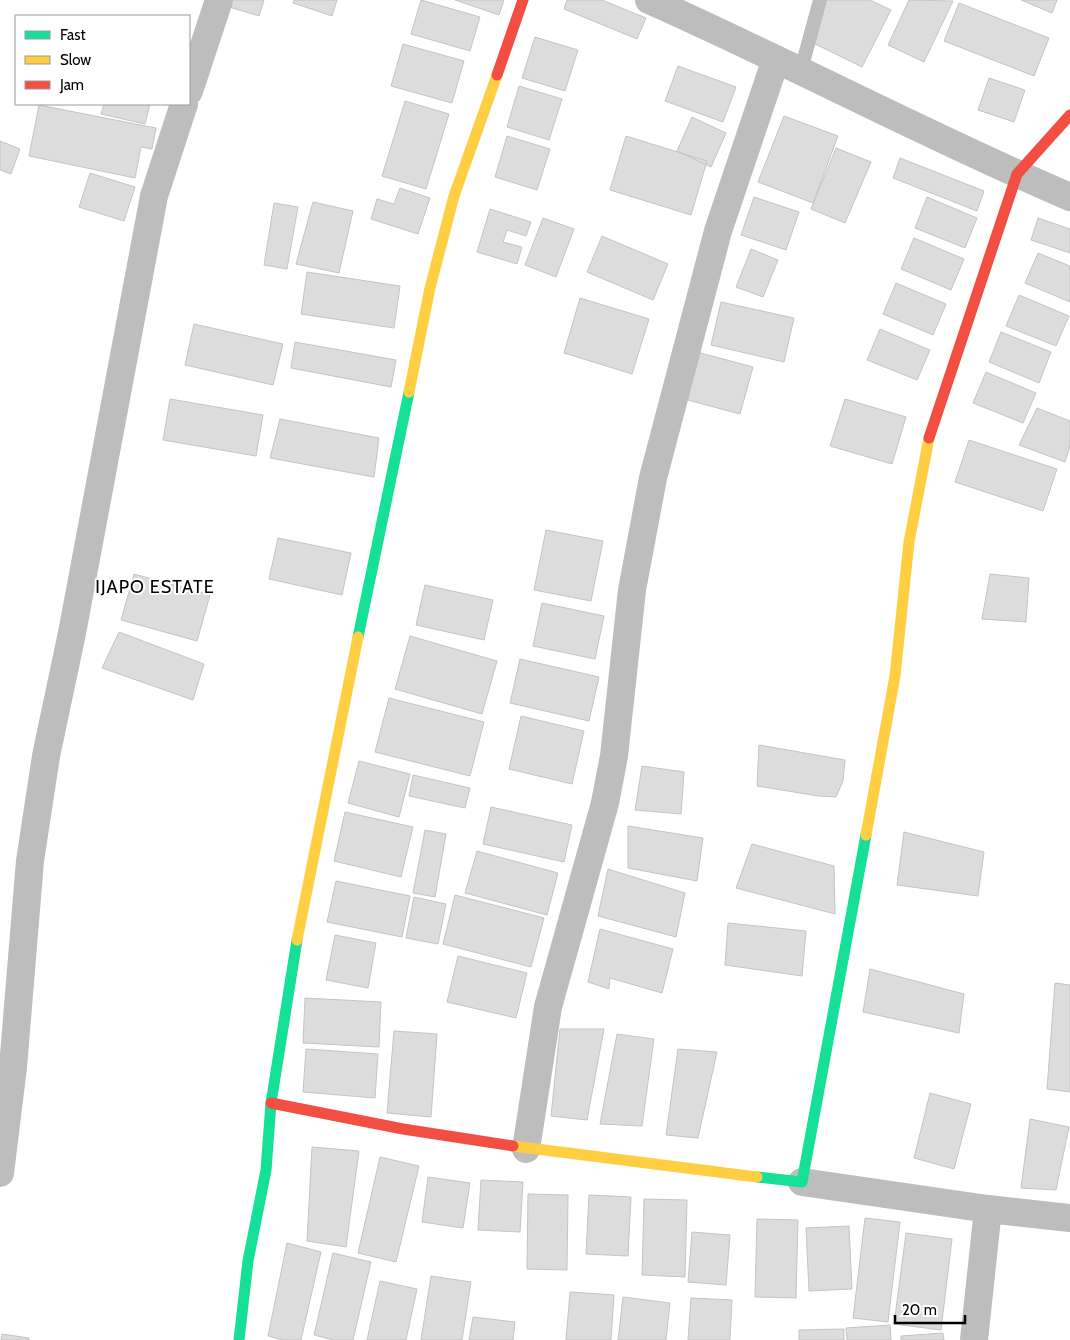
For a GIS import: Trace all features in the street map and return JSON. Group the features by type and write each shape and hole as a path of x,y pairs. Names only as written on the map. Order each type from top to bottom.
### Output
{"street":[{"path":"190,88 219,0"},
{"path":"240,1340 248,1261 266,1170 271,1103 294,959 311,867 430,288 454,196 524,0"},
{"path":"649,0 801,70 865,103 1070,197"},
{"path":"526,1149 548,1007 605,803 614,756 632,590 653,478 718,231 776,59"},
{"path":"0,1173 13,1067 30,861 46,756 72,633 154,196 184,105"},
{"path":"802,1182 896,676 909,542 927,444 1017,174 1070,115"},
{"path":"271,1103 392,1128 526,1149 802,1182 988,1209 1070,1218"},
{"path":"974,1340 988,1209"}],"lane":[{"path":"801,70 820,0"}],"building":[{"path":"221,0 264,0 259,16 219,4"},
{"path":"294,0 337,0 332,16 293,3"},
{"path":"421,0 480,17 470,51 411,34"},
{"path":"455,0 504,0 499,15"},
{"path":"567,0 602,0 646,18 637,39 564,9"},
{"path":"822,0 870,0 891,10 862,67 803,38"},
{"path":"909,0 953,1 924,62 888,45"},
{"path":"1021,0 1057,0 1052,13"},
{"path":"959,3 1049,38 1034,76 944,41"},
{"path":"535,37 578,50 565,91 522,78"},
{"path":"403,44 464,61 452,103 391,86"},
{"path":"678,66 736,87 723,122 665,101"},
{"path":"989,78 1025,90 1014,122 978,110"},
{"path":"519,86 562,99 549,140 507,127"},
{"path":"405,101 449,114 426,189 382,176"},
{"path":"39,105 156,128 152,149 141,147 135,178 29,156"},
{"path":"104,105 150,105 145,124 101,114"},
{"path":"784,116 838,136 813,203 758,182"},
{"path":"692,117 726,133 711,167 677,151"},
{"path":"507,136 550,149 537,190 495,177"},
{"path":"626,136 707,161 691,215 610,190"},
{"path":"0,141 20,149 11,174 0,170"},
{"path":"836,148 871,162 845,223 811,209"},
{"path":"900,158 984,191 977,211 893,178"},
{"path":"90,173 135,187 124,221 79,207"},
{"path":"400,188 430,198 418,234 371,219 377,199 394,204"},
{"path":"754,197 799,212 786,250 741,235"},
{"path":"927,197 977,218 965,248 915,228"},
{"path":"313,202 353,211 339,273 296,264"},
{"path":"274,203 298,207 287,269 264,265"},
{"path":"490,209 531,222 526,236 507,230 503,242 522,247 517,264 477,252"},
{"path":"543,218 574,229 556,277 525,265"},
{"path":"1038,218 1070,229 1070,253 1031,240"},
{"path":"602,236 668,264 653,300 587,272"},
{"path":"914,238 964,259 951,290 901,269"},
{"path":"751,249 778,260 763,297 736,287"},
{"path":"1038,253 1070,266 1070,302 1025,283"},
{"path":"307,272 400,286 394,328 301,314"},
{"path":"896,283 946,304 933,335 883,314"},
{"path":"1019,295 1069,316 1056,346 1006,326"},
{"path":"580,298 649,319 632,374 564,353"},
{"path":"721,302 794,318 784,362 711,345"},
{"path":"194,324 283,344 273,385 185,365"},
{"path":"880,329 930,350 917,380 867,360"},
{"path":"1001,332 1051,352 1039,383 989,362"},
{"path":"295,342 396,360 391,387 291,368"},
{"path":"697,352 753,367 740,414 684,399"},
{"path":"986,372 1036,393 1023,423 973,403"},
{"path":"170,399 263,415 256,456 163,440"},
{"path":"845,399 906,417 892,464 830,446"},
{"path":"1037,408 1070,421 1070,446 1065,462 1019,445"},
{"path":"280,419 379,438 374,477 270,458"},
{"path":"969,440 1057,469 1043,511 955,482"},
{"path":"546,530 603,541 591,601 534,590"},
{"path":"278,538 351,553 342,595 269,579"},
{"path":"134,574 210,595 197,641 121,620"},
{"path":"990,574 1029,578 1026,622 982,619"},
{"path":"425,585 493,600 484,640 416,625"},
{"path":"542,603 604,616 595,659 533,646"},
{"path":"119,632 204,664 193,700 102,668"},
{"path":"410,636 497,661 482,714 395,689"},
{"path":"520,659 599,677 589,721 510,703"},
{"path":"389,698 484,722 470,776 375,752"},
{"path":"521,716 584,731 572,784 509,769"},
{"path":"759,745 845,760 843,781 836,797 757,786"},
{"path":"359,761 410,774 399,817 348,803"},
{"path":"642,766 684,772 681,814 635,810"},
{"path":"413,775 470,788 465,808 409,796"},
{"path":"491,807 572,825 564,862 483,844"},
{"path":"345,812 413,827 401,877 334,861"},
{"path":"628,826 703,838 697,881 628,868"},
{"path":"425,830 446,834 435,897 413,893"},
{"path":"904,832 984,852 978,896 897,885"},
{"path":"752,844 834,866 835,914 736,888"},
{"path":"477,851 558,873 547,915 465,893"},
{"path":"608,869 685,893 676,937 598,916"},
{"path":"336,881 410,896 402,937 327,922"},
{"path":"455,895 544,918 531,967 443,944"},
{"path":"414,897 446,904 438,944 406,938"},
{"path":"728,923 806,931 802,976 725,965"},
{"path":"600,929 673,949 662,993 610,978 609,989 588,982"},
{"path":"335,935 376,943 368,988 326,980"},
{"path":"458,956 527,973 516,1018 447,1002"},
{"path":"870,969 964,994 959,1033 863,1012"},
{"path":"1055,983 1070,985 1070,1092 1047,1089"},
{"path":"305,998 381,1002 379,1047 303,1043"},
{"path":"560,1029 604,1029 587,1120 551,1116"},
{"path":"394,1031 437,1034 431,1117 387,1113"},
{"path":"617,1034 654,1039 642,1126 600,1124"},
{"path":"306,1049 378,1054 375,1098 303,1092"},
{"path":"678,1049 717,1052 698,1138 666,1135"},
{"path":"930,1093 971,1104 954,1169 914,1158"},
{"path":"1030,1119 1069,1127 1056,1190 1021,1188"},
{"path":"312,1147 359,1151 346,1247 307,1241"},
{"path":"380,1157 419,1166 396,1262 358,1253"},
{"path":"428,1177 470,1183 463,1228 422,1222"},
{"path":"481,1180 523,1182 520,1232 478,1230"},
{"path":"528,1194 568,1195 567,1270 527,1269"},
{"path":"589,1195 631,1197 628,1256 586,1254"},
{"path":"644,1199 687,1200 685,1277 642,1275"},
{"path":"865,1218 900,1222 888,1322 853,1318"},
{"path":"757,1219 798,1220 796,1298 755,1297"},
{"path":"849,1226 852,1289 809,1291 806,1228"},
{"path":"692,1232 730,1235 726,1285 688,1282"},
{"path":"906,1233 952,1239 941,1330 894,1324"},
{"path":"287,1243 321,1252 301,1340 283,1340 268,1336"},
{"path":"333,1253 371,1262 353,1340 333,1340 314,1335"},
{"path":"431,1276 471,1282 462,1340 421,1340"},
{"path":"380,1281 417,1289 406,1340 367,1340"},
{"path":"570,1292 614,1295 611,1340 566,1340"},
{"path":"623,1297 670,1303 666,1340 618,1340"},
{"path":"691,1298 732,1300 730,1340 688,1340"},
{"path":"473,1317 515,1322 513,1340 469,1340"},
{"path":"890,1325 891,1340 847,1340 846,1328"},
{"path":"844,1329 844,1340 799,1340 799,1330"},
{"path":"943,1333 944,1340 901,1340 901,1336"},
{"path":"2,1334 29,1338 29,1340 1,1340"}],"traffic: fast":[{"path":"358,637 409,392"},
{"path":"757,1177 802,1182 866,835"},
{"path":"239,1340 248,1261 266,1170 271,1103 297,940"}],"traffic: slow":[{"path":"409,392 430,288 454,196 497,75"},
{"path":"866,835 895,676 909,542 929,438"},
{"path":"297,940 358,637"},
{"path":"513,1146 757,1177"}],"traffic: jam":[{"path":"497,75 523,0"},
{"path":"929,438 1017,174 1070,115"},
{"path":"271,1103 403,1129 513,1146"}],"district":[{"name":"IJAPO ESTATE","path":"155,587"}]}
